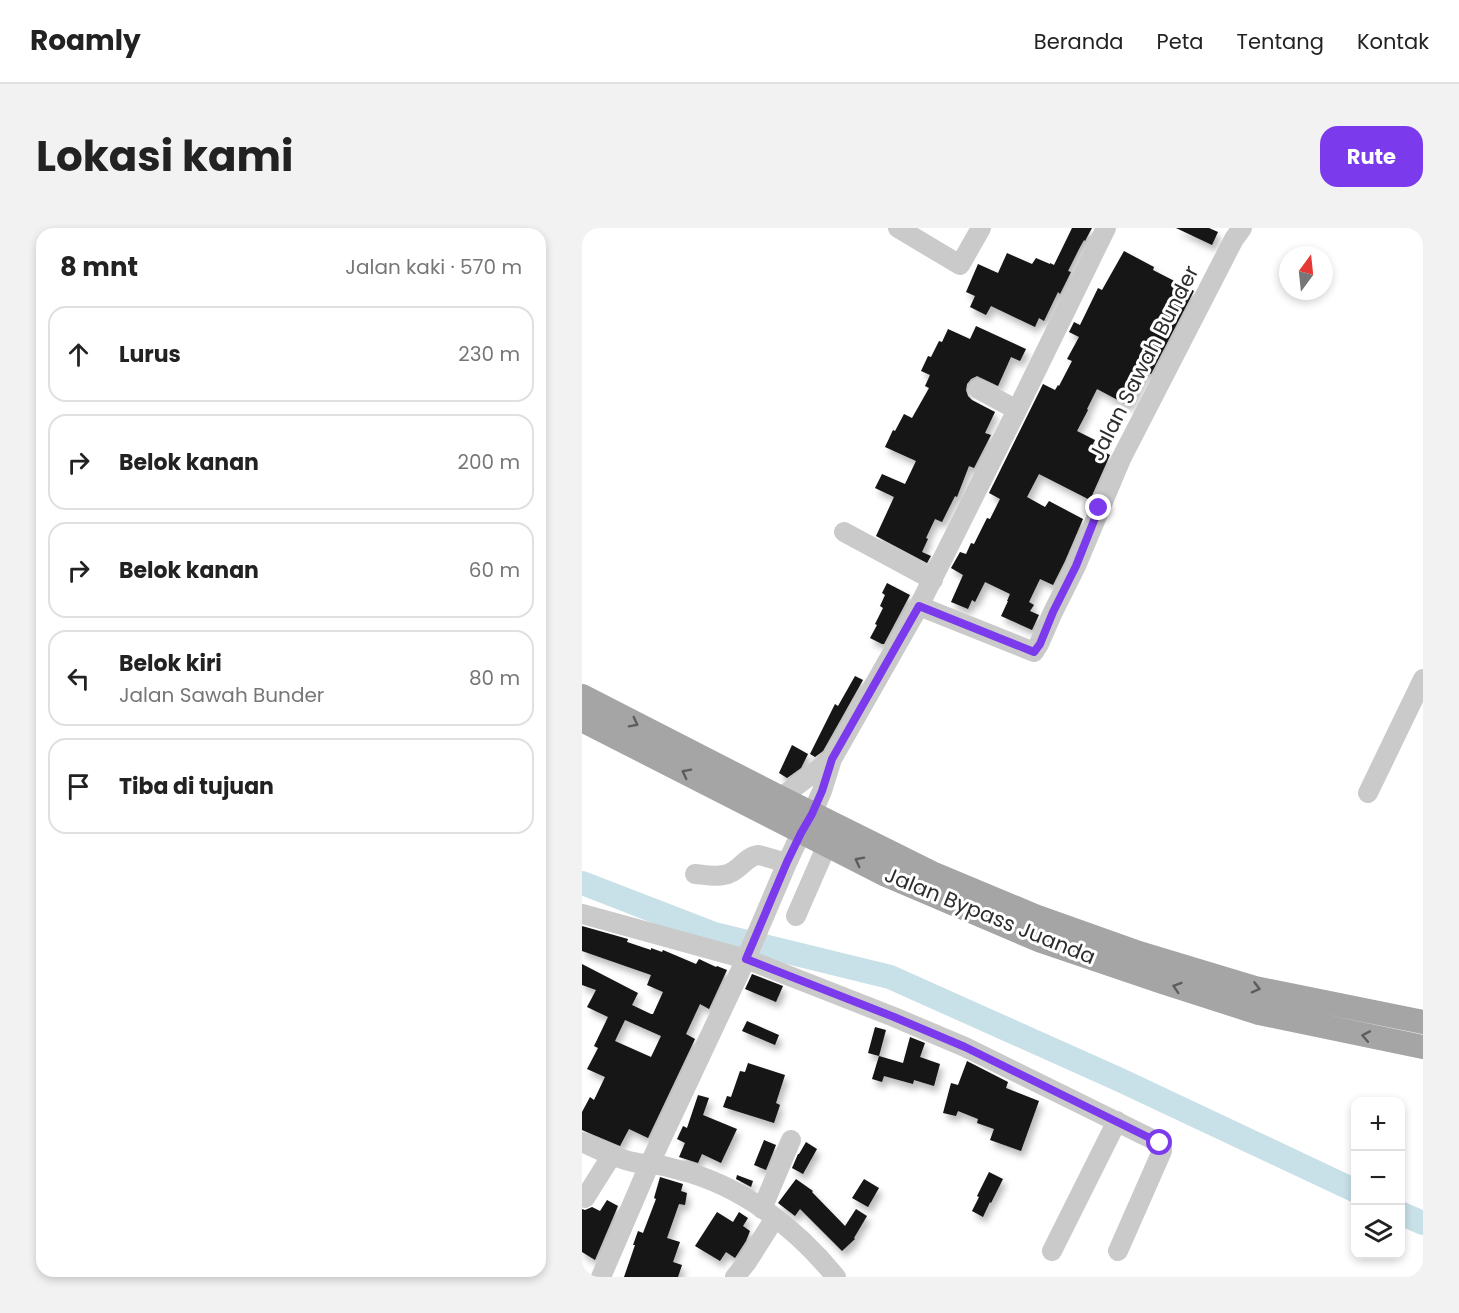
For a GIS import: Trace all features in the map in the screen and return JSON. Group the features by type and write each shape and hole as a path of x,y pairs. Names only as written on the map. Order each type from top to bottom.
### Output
{"main road":[{"name":"Jalan Bypass Juanda","path":"582,696 780,798 807,823 826,845 886,875 1041,941 1107,951 1139,953 1255,988 1423,1022"},
{"name":"Jalan Bypass Juanda","path":"582,720 807,823 1035,916 1107,951 1161,982 1258,1013 1423,1047"}],"street":[{"path":"898,228 960,265 981,228"},
{"path":"602,1277 650,1164 747,956 787,862 822,791 832,759 933,580 1106,228"},
{"name":"Jalan Sawah Bunder","path":"919,606 1034,652 1040,644 1076,566 1121,459 1234,239 1242,228"},
{"path":"978,389 1017,410"},
{"path":"844,532 933,580"},
{"path":"1368,793 1423,679"},
{"path":"780,798 832,759"},
{"path":"796,916 826,845"},
{"path":"695,874 727,875 754,855 787,862"},
{"path":"582,914 747,956 965,1047 1160,1143 1162,1148 1118,1251"},
{"path":"1052,1251 1117,1121"},
{"path":"735,1277 747,1262 769,1213 791,1140"},
{"path":"582,1142 638,1163 681,1170 713,1181 751,1201 813,1250 836,1277"},
{"path":"585,1198 612,1155"}],"building":[{"path":"1072,228 1092,228 1079,249 1068,271 1071,272 1044,321 1039,318 1035,327 991,306 986,315 970,307 975,296 966,292 978,264 998,273 1007,253 1032,264 1036,258 1054,265"},
{"path":"1176,228 1209,228 1218,232 1212,245"},
{"path":"1124,251 1154,267 1153,270 1194,291 1151,374 1147,372 1129,406 1097,389 1087,409 1077,431 1095,440 1092,446 1110,455 1090,500 1039,474 1027,497 1045,507 1049,501 1083,519 1053,585 1040,579 1029,602 1034,605 1030,611 1039,615 1032,630 1001,616 1010,594 985,582 975,602 972,600 968,609 951,602 963,575 951,568 960,552 966,554 971,543 974,544 987,518 990,519 1000,499 989,493 1043,384 1055,390 1072,361 1067,359 1079,337 1069,332 1074,322 1080,325 1098,288 1102,290"},
{"path":"976,326 1026,349 1020,361 1011,357 998,386 977,376 967,384 966,390 972,400 995,412 985,433 991,435 974,468 969,466 957,497 955,496 942,522 935,519 922,552 931,556 927,563 876,536 894,497 875,488 882,474 905,484 916,461 885,447 904,414 912,418 929,388 925,386 930,375 921,371 928,356 931,357 948,329 970,339"},
{"path":"887,583 910,595 882,644 870,638 883,608 880,606 885,595 882,593"},
{"path":"855,676 863,680 823,751 815,757 810,754 835,704 838,706"},
{"path":"792,745 808,754 801,768 787,778 779,773"},
{"path":"582,926 628,939 627,942 651,950 651,948 662,952 663,950 696,964 699,959 727,970 709,1009 700,1004 686,1034 695,1039 648,1138 629,1129 620,1146 582,1130 582,1112 590,1097 594,1100 605,1077 587,1069 598,1048 594,1046 608,1017 587,1007 596,990 582,985 582,964 638,993 632,1005 651,1014 663,992 647,985 651,975 582,951","holes":["625,1020 661,1036 651,1057 615,1041"]},
{"path":"752,974 783,986 776,1002 745,989"},
{"path":"747,1021 779,1035 775,1045 742,1031"},
{"path":"875,1027 886,1030 879,1056 868,1053"},
{"path":"910,1037 925,1043 920,1057 940,1064 934,1086 914,1080 913,1084 884,1076 882,1082 872,1079 879,1056 903,1063"},
{"path":"967,1061 1008,1082 1006,1088 1039,1101 1021,1151 990,1140 994,1129 977,1123 978,1119 958,1111 956,1116 943,1113 951,1083 958,1085"},
{"path":"748,1063 785,1075 776,1103 780,1105 774,1123 723,1107 727,1096 731,1097 740,1071 745,1072"},
{"path":"698,1095 709,1098 703,1115 737,1129 721,1163 702,1154 698,1163 679,1157 685,1143 677,1139 683,1126 687,1128"},
{"path":"764,1140 776,1145 766,1170 754,1165"},
{"path":"806,1142 817,1149 803,1174 792,1168"},
{"path":"989,1172 1003,1179 983,1217 972,1211"},
{"path":"737,1175 753,1181 751,1187 736,1179"},
{"path":"660,1177 683,1184 681,1191 687,1193 685,1205 679,1204 667,1238 680,1242 673,1262 682,1265 678,1277 624,1277 638,1231 643,1233 656,1199 654,1198"},
{"path":"796,1179 813,1191 845,1226 856,1209 867,1216 855,1239 842,1251 800,1209 795,1216 778,1203"},
{"path":"864,1179 879,1188 868,1207 852,1198"},
{"path":"607,1200 618,1206 595,1260 582,1252 582,1209 592,1207 600,1211"},
{"path":"717,1212 733,1222 739,1212 748,1218 743,1226 750,1231 735,1258 726,1252 720,1261 695,1246"}],"waterway":[{"path":"582,883 714,934 890,977 1118,1079 1351,1189"},
{"path":"1405,1215 1423,1223"}],"route":[{"path":"1099,508 1076,566 1040,644 1034,652 919,606 832,759 822,791 787,862 746,959 965,1047 1160,1143"}]}
